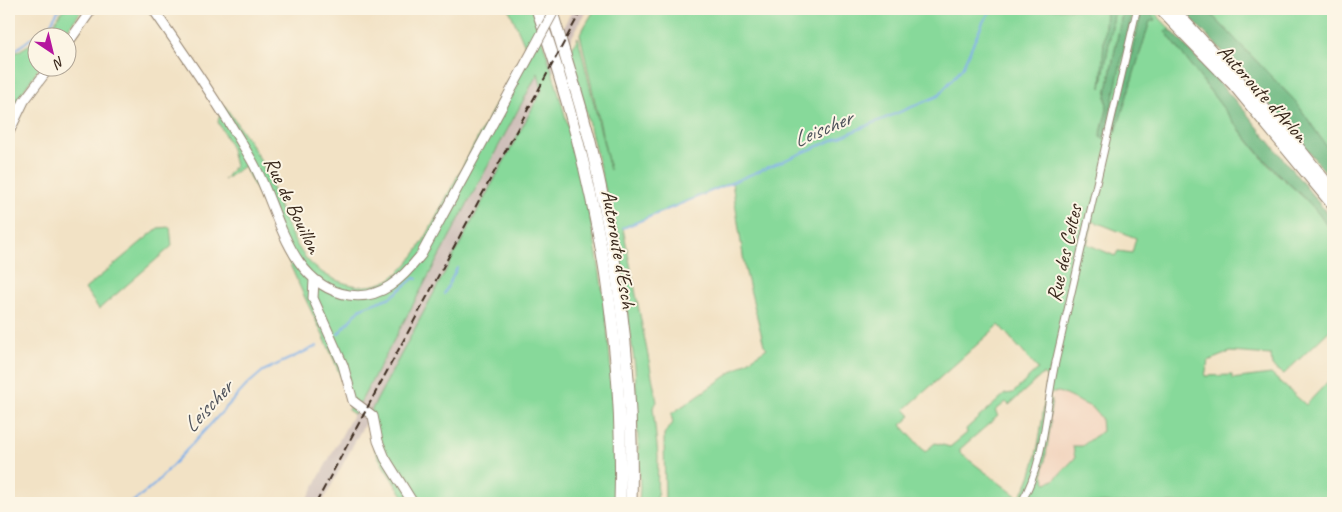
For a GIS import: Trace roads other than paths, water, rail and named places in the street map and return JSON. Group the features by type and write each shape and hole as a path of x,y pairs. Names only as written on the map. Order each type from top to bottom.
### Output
{"highway":[{"name":"Autoroute d'Esch","path":"538,9 578,140 603,255 618,375 621,430 620,503"},
{"name":"Autoroute d'Esch","path":"551,9 592,149 614,253 629,379 631,503"},
{"name":"Autoroute d'Arlon","path":"1160,9 1234,86 1333,205"},
{"name":"Autoroute d'Arlon","path":"1173,9 1286,132 1333,191"}],"main road":[{"path":"78,29 92,9"},
{"name":"Rue de Bouillon","path":"153,9 226,116 253,161 299,263 314,280 313,298 343,365 353,401 373,416 378,442 385,458 413,503"},
{"path":"314,280 327,289 341,294 368,295 388,288 408,271 436,231 555,9"},
{"path":"9,132 24,102 42,78"}],"street":[{"name":"Rue des Celtes","path":"1021,503 1033,479 1040,459 1052,379 1137,9"}],"waterway":[{"path":"9,55 51,23 59,9"},
{"name":"Leischer","path":"623,228 938,96 962,68 983,22 992,9"},
{"name":"Leischer","path":"444,294 457,268"},
{"name":"Leischer","path":"338,334 361,308 391,297 414,278 417,279"},
{"name":"Leischer","path":"131,503 154,485 248,384 263,371 317,346"}],"railway":[{"path":"316,503 582,9"}]}
